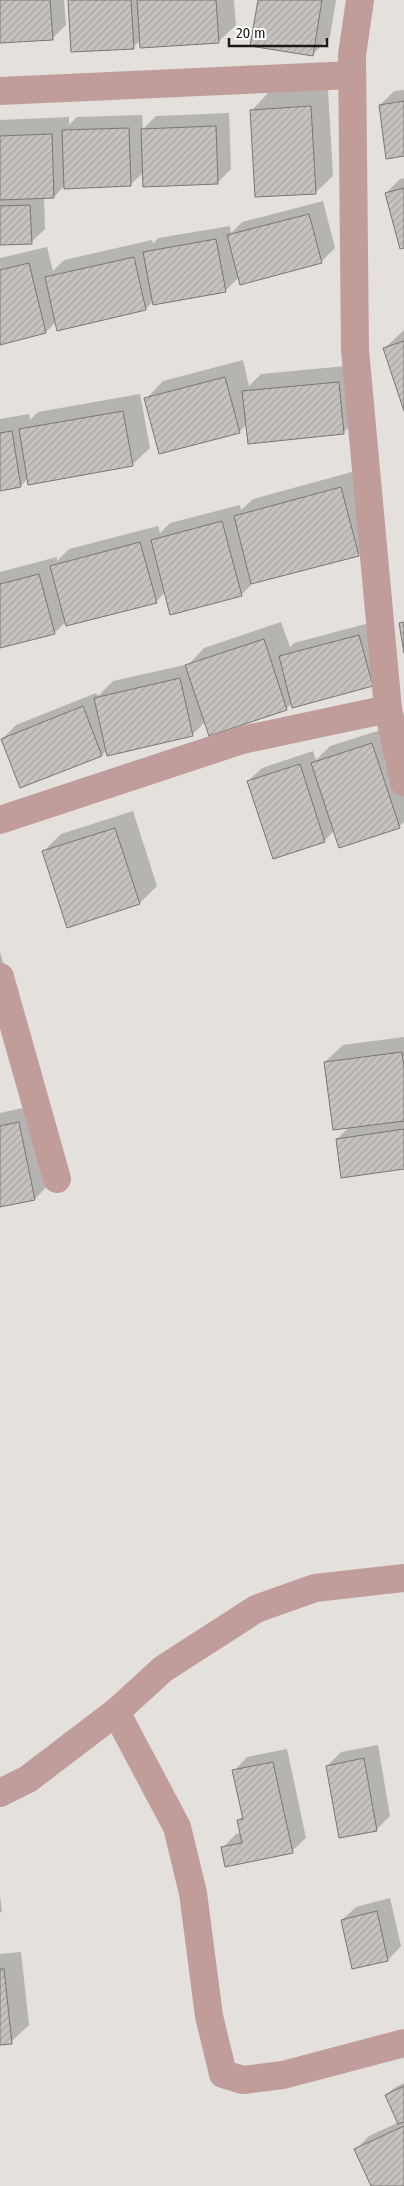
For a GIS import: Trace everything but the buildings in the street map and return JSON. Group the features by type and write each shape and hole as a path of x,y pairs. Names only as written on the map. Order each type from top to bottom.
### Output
{"street":[{"path":"360,0 352,55 355,350 388,709 404,782"},
{"path":"0,91 352,75"},
{"path":"0,820 242,740 388,709"},
{"path":"0,977 57,1179"},
{"path":"0,1794 28,1779 116,1712 163,1669 256,1609 315,1588 404,1578"},
{"path":"116,1712 178,1827 193,1893 209,2016 223,2074 243,2080 282,2075 404,2043"}]}
